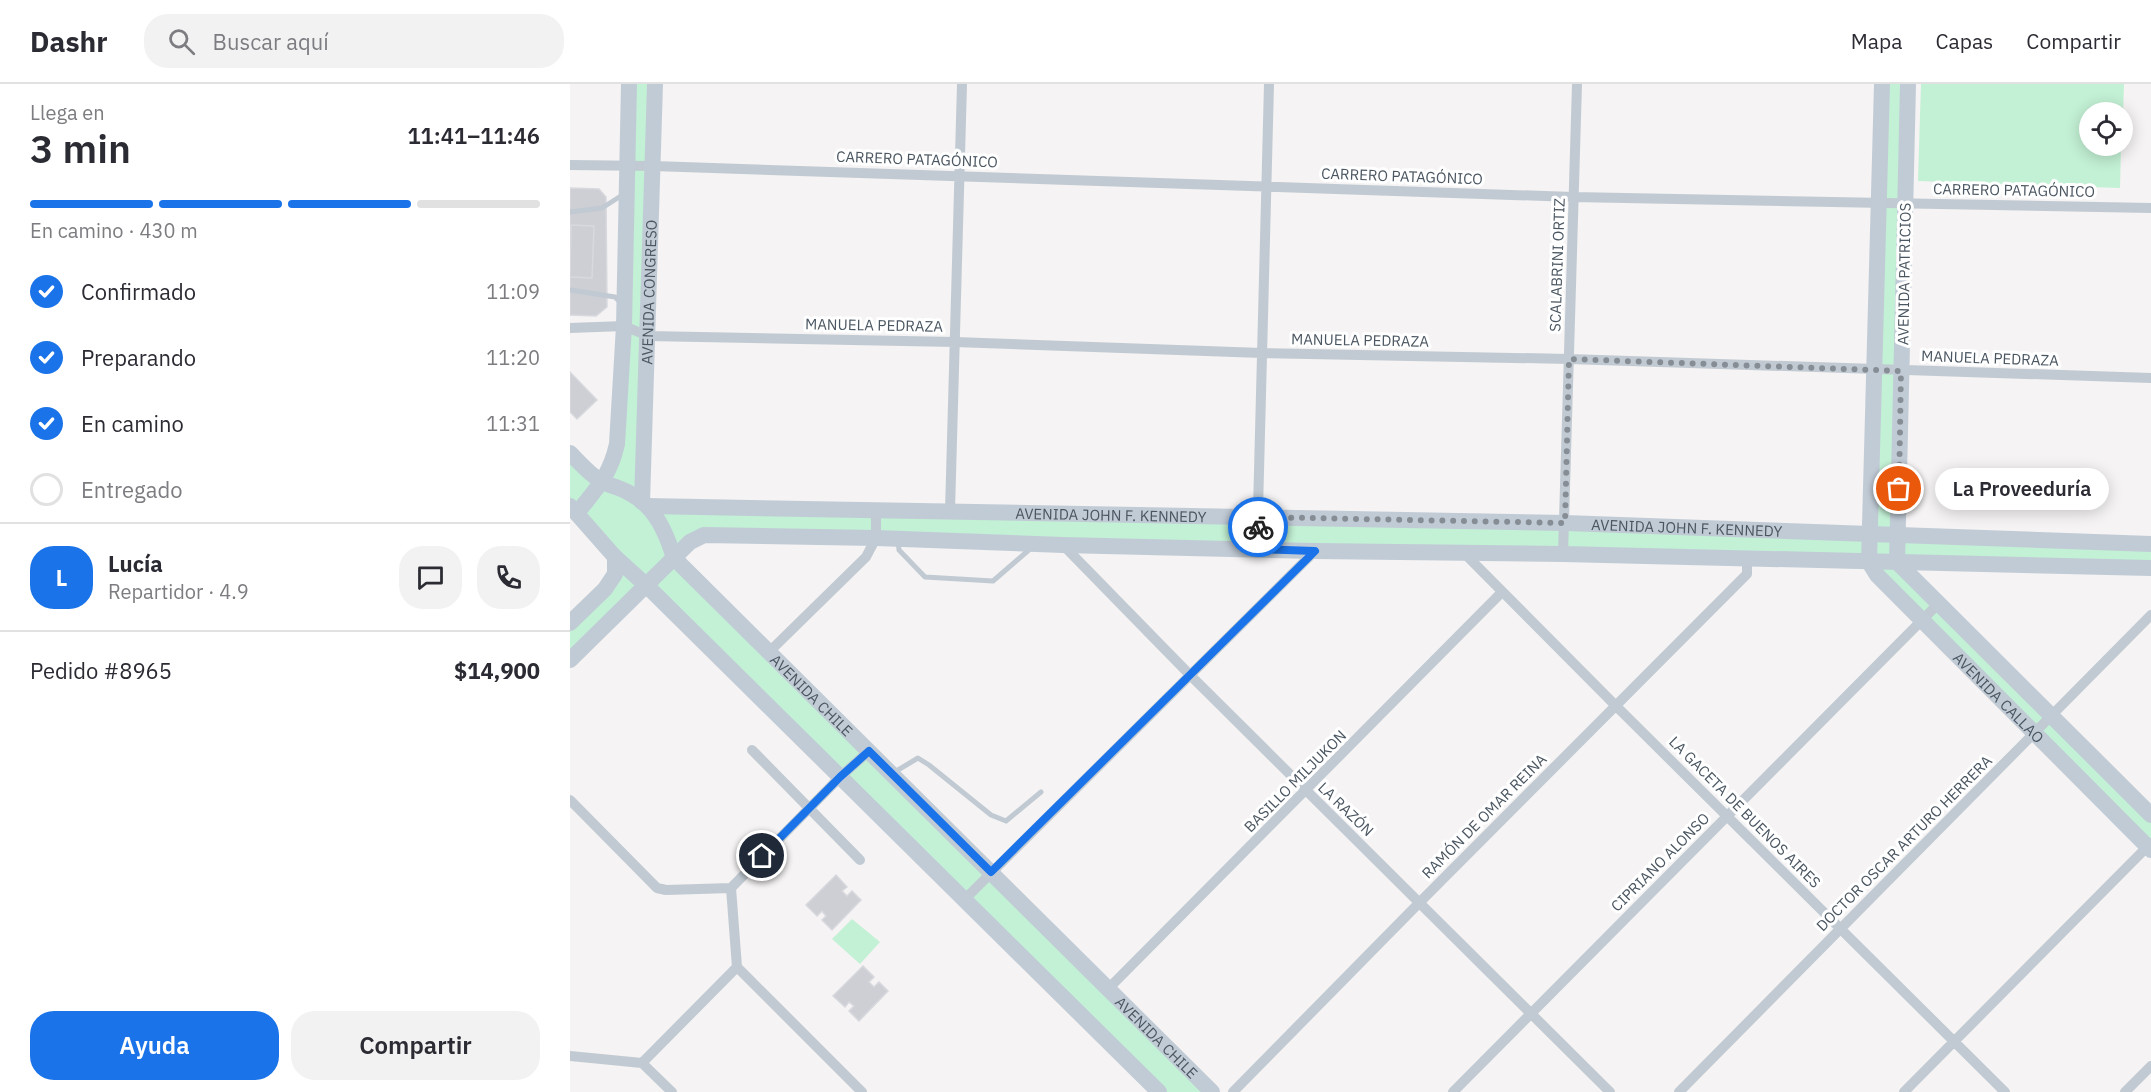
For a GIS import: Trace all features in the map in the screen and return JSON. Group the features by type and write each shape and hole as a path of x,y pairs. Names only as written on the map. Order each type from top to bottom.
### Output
{"main road":[{"name":"AVENIDA CONGRESO","path":"573,510 602,482 613,463 617,444 625,318 629,84"},
{"name":"AVENIDA CONGRESO","path":"644,504 655,84"},
{"name":"AVENIDA PATRICIOS","path":"1870,535 1882,84"},
{"name":"AVENIDA PATRICIOS","path":"1898,536 1908,84"},
{"name":"AVENIDA CHILE","path":"570,453 602,482 631,494 644,504 660,522 668,537 674,558 1212,1092"},
{"name":"AVENIDA JOHN F. KENNEDY","path":"644,504 876,511 1565,523 2151,544"},
{"path":"573,510 615,557 1159,1092"},
{"name":"AVENIDA JOHN F. KENNEDY","path":"570,660 690,542 704,535 898,538 1063,545 1315,551 1563,554 2151,568"},
{"path":"1869,562 1870,535"},
{"path":"1897,562 1898,536"},
{"path":"570,624 605,589 615,574 615,557"},
{"name":"AVENIDA CALLAO","path":"1869,562 1877,575 1922,621 2150,846"},
{"name":"AVENIDA CALLAO","path":"1897,562 2151,815"}],"street":[{"path":"950,511 962,84"},
{"path":"1257,549 1269,84"},
{"name":"SCALABRINI ORTIZ","path":"1563,554 1577,84"},
{"path":"570,165 627,165"},
{"name":"CARRERO PATAGÓNICO","path":"627,165 1574,197 2151,208"},
{"name":"MANUELA PEDRAZA","path":"570,328 625,318 648,336 1569,359 2151,378"},
{"path":"769,652 866,557 876,538 876,511"},
{"name":"LA RAZÓN","path":"1063,545 1190,675 1610,1092"},
{"path":"964,899 1315,551"},
{"name":"LA GACETA DE BUENOS AIRES","path":"1464,553 2005,1092"},
{"name":"RAMÓN DE OMAR REINA","path":"1233,1092 1747,574 1747,559"},
{"name":"BASILLO MILJUKON","path":"1108,989 1502,592"},
{"name":"CIPRIANO ALONSO","path":"1453,1092 1939,603"},
{"name":"DOCTOR OSCAR ARTURO HERRERA","path":"1679,1092 2151,615"},
{"path":"752,750 860,860"},
{"path":"570,800 657,888 666,891 731,888 840,777 869,751"},
{"path":"1904,1092 2150,846"},
{"path":"731,888 736,967 862,1092"},
{"path":"642,1063 736,967"},
{"path":"570,1056 642,1063 672,1092"},
{"path":"2125,1092 2151,1066"}],"lane":[{"path":"570,212 602,208 615,201 626,190"},
{"path":"570,290 615,297 621,303 625,318"},
{"path":"898,538 899,550 925,577 993,581 1036,544"},
{"path":"892,774 918,759 929,765 991,815 1006,821 1041,792"}],"green space":[{"path":"629,84 655,84 642,501 1870,535 1882,84 1908,84 1898,536 2151,544 2151,568 1898,562 2151,815 2151,850 1873,569 704,535 674,557 1212,1092 1159,1092 647,586 570,660 570,623 605,589 615,557 570,506 570,453 593,475 613,463"},
{"path":"1921,84 2124,84 2123,102 2079,102 2079,156 2121,156 2120,188 1918,181"},
{"path":"852,919 880,942 860,964 832,939"}],"building":[{"path":"570,188 599,189 606,197 607,307 596,316 570,315"},
{"path":"571,225 594,226 592,278 570,277"},
{"path":"570,372 597,400 577,419 570,412"},
{"path":"836,875 847,887 842,891 847,896 852,891 861,900 832,930 822,920 826,916 822,911 817,916 806,905"},
{"path":"863,966 874,977 869,982 874,987 879,982 888,991 859,1021 849,1011 854,1006 849,1002 845,1007 833,996"}],"way so far":[{"path":"1258,527 1258,517 1565,523 1569,359 1901,371 1899,489"}],"place":[{"name":"La Proveeduría","path":"1899,489"}],"route":[{"path":"762,856 869,751 991,872 1315,551 1257,549 1258,527"}]}
